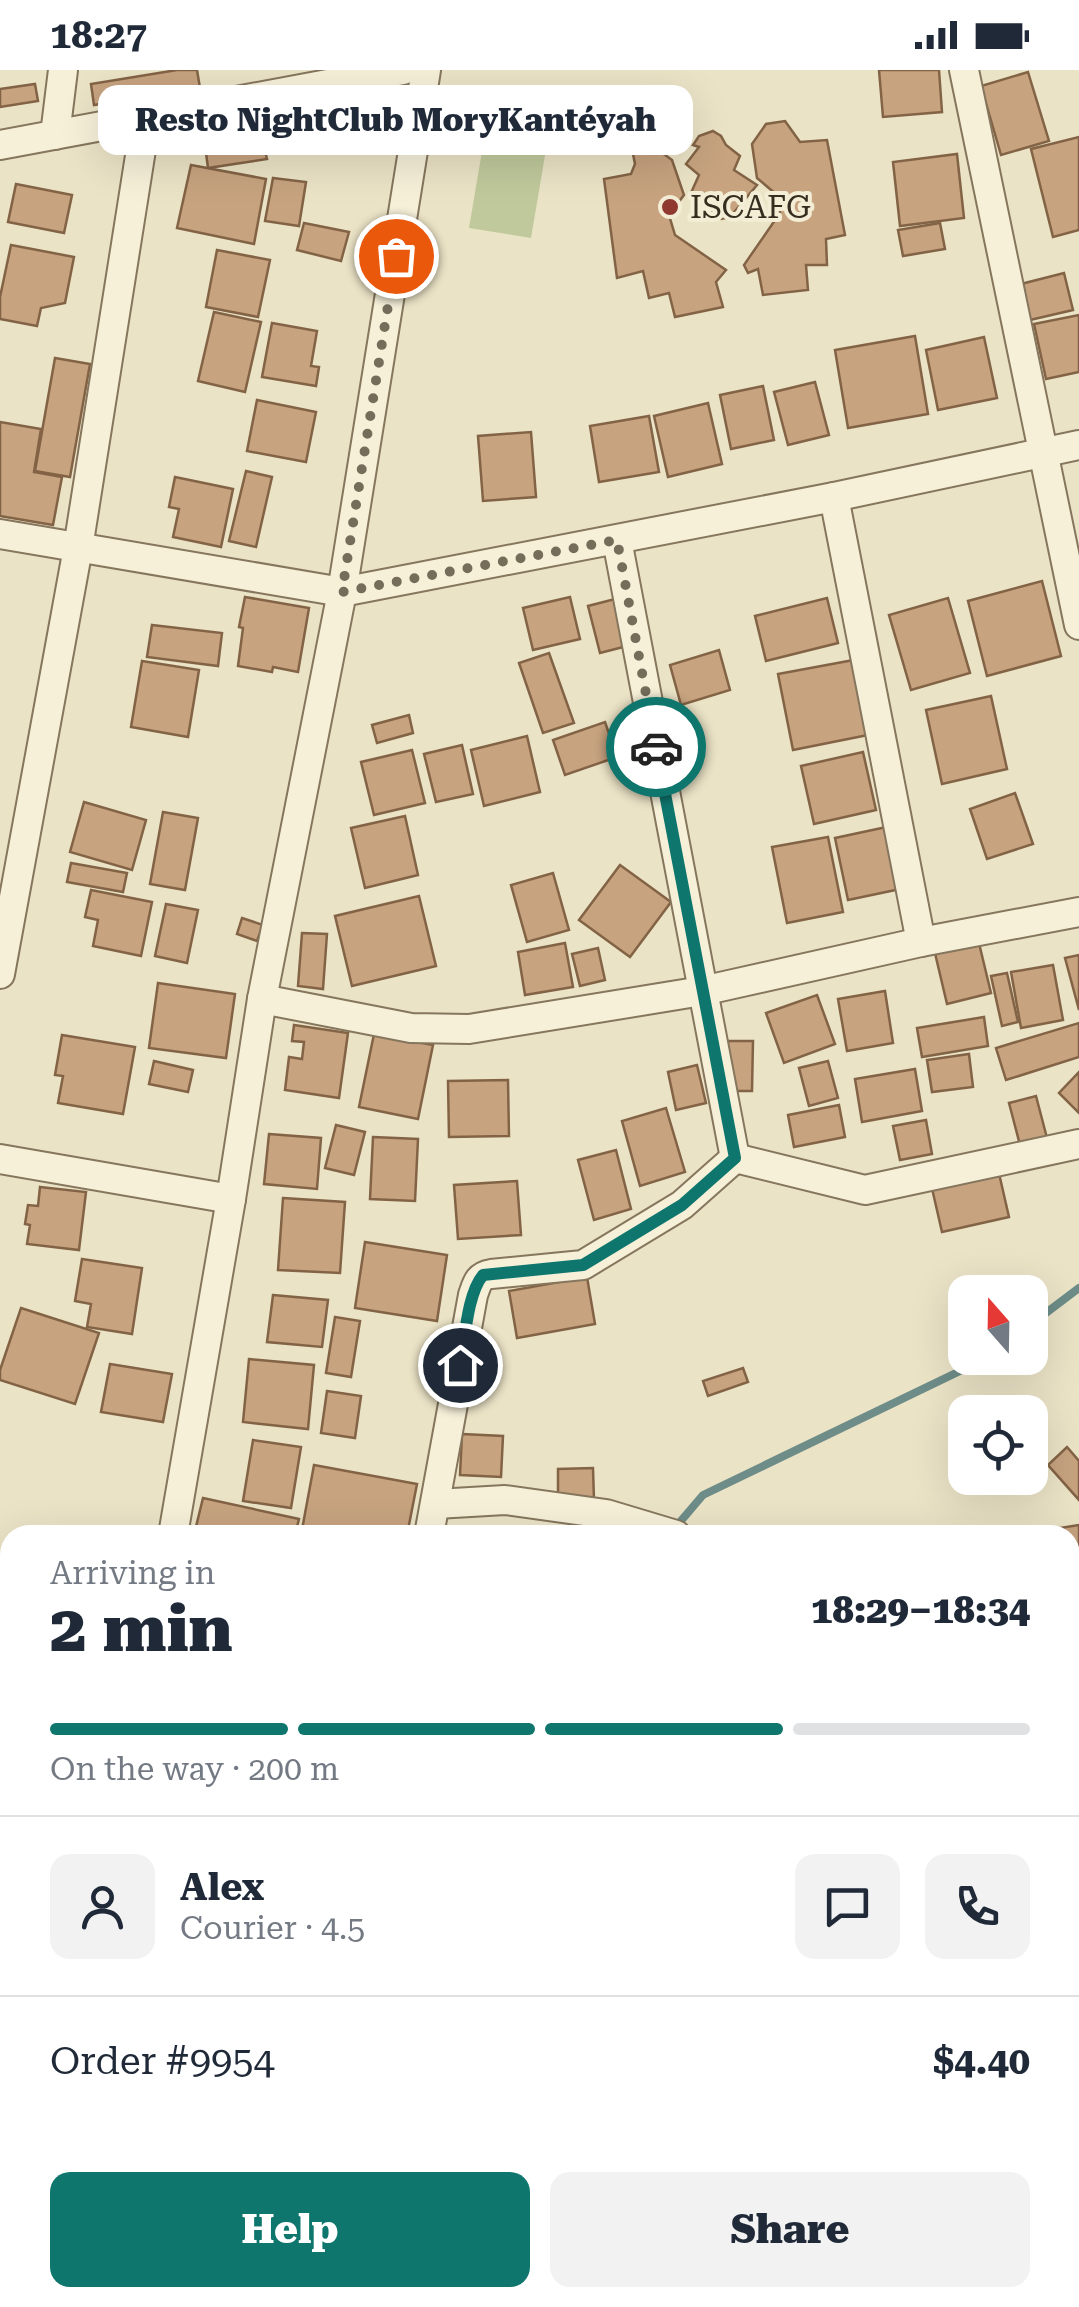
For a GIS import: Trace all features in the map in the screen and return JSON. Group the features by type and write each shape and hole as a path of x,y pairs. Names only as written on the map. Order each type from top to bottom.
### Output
{"street":[{"path":"55,135 64,70"},
{"path":"175,1525 262,999 342,592 426,70"},
{"path":"964,70 1079,625"},
{"path":"0,145 390,71"},
{"path":"0,974 78,548 146,118"},
{"path":"0,534 342,592 834,497 1079,445"},
{"path":"834,497 921,942"},
{"path":"617,540 735,1158"},
{"path":"262,999 411,1028 469,1029 702,991 921,942 1079,912"},
{"path":"735,1158 865,1190 1079,1144"},
{"path":"431,1525 478,1281 483,1275 583,1265 682,1205 735,1158"},
{"path":"0,1160 231,1199"},
{"path":"436,1504 505,1500 606,1514 643,1525"}],"green space":[{"path":"489,110 551,120 531,238 469,228"}],"building":[{"path":"197,70 200,88 94,105 91,84"},
{"path":"879,70 939,70 942,112 883,117"},
{"path":"1028,72 1049,141 1001,155 981,86"},
{"path":"35,84 38,101 0,107 0,89"},
{"path":"785,121 800,142 827,140 845,235 826,239 827,265 806,265 808,290 763,295 758,269 748,273 744,265 780,213 777,195 757,178 752,144 766,124"},
{"path":"298,126 300,138 268,141 266,130"},
{"path":"713,131 740,156 734,170 757,185 730,217 721,219 690,195 699,175 686,164 699,147 693,145 699,136"},
{"path":"1079,137 1079,230 1053,237 1031,149"},
{"path":"263,143 267,159 208,168 206,153"},
{"path":"653,146 672,160 684,195 669,215 675,235 726,270 716,282 723,307 675,317 669,293 649,298 643,271 617,278 604,179 631,174 635,164 632,149"},
{"path":"957,154 964,218 900,226 893,162"},
{"path":"191,165 266,179 254,244 177,228"},
{"path":"273,178 306,182 299,226 265,221"},
{"path":"16,184 72,195 64,233 8,222"},
{"path":"304,223 349,232 341,261 297,250"},
{"path":"940,223 945,249 903,256 898,230"},
{"path":"11,245 74,257 65,303 41,308 37,326 0,319 0,297"},
{"path":"217,250 270,260 258,317 206,307"},
{"path":"1064,273 1073,310 1030,320 1021,284"},
{"path":"214,312 261,322 245,392 198,381"},
{"path":"1079,315 1079,372 1046,379 1034,324"},
{"path":"272,323 317,331 311,366 319,367 316,386 262,377"},
{"path":"915,336 928,414 848,428 835,350"},
{"path":"984,337 997,398 938,410 926,350"},
{"path":"55,358 90,364 70,477 35,471"},
{"path":"815,382 829,435 788,445 774,392"},
{"path":"763,386 774,440 731,449 720,395"},
{"path":"257,400 316,412 306,462 247,451"},
{"path":"708,403 722,464 668,477 654,416"},
{"path":"649,416 659,472 599,482 590,426"},
{"path":"0,422 41,429 34,472 62,477 53,525 0,516"},
{"path":"531,432 536,497 483,501 478,436"},
{"path":"246,471 272,477 256,547 229,541"},
{"path":"175,477 233,489 221,547 173,537 179,509 169,507"},
{"path":"1042,581 1061,656 987,676 968,601"},
{"path":"245,597 309,608 298,672 238,666"},
{"path":"570,597 580,639 533,650 523,608"},
{"path":"827,598 838,643 766,661 755,616"},
{"path":"948,598 970,673 911,690 889,615"},
{"path":"615,599 627,646 600,653 588,606"},
{"path":"152,625 222,633 218,666 147,657"},
{"path":"719,650 730,690 681,705 670,665"},
{"path":"549,653 574,723 543,733 519,663"},
{"path":"859,659 873,734 793,750 778,674"},
{"path":"142,661 199,670 188,737 131,727"},
{"path":"991,696 1007,769 942,784 926,710"},
{"path":"409,715 413,733 377,743 372,725"},
{"path":"605,722 617,757 565,775 553,740"},
{"path":"527,736 540,792 484,806 471,750"},
{"path":"462,745 473,794 436,802 424,754"},
{"path":"412,750 425,803 374,815 361,762"},
{"path":"863,752 876,810 814,824 801,766"},
{"path":"1015,793 1033,844 987,859 970,809"},
{"path":"84,802 146,820 132,870 70,852"},
{"path":"163,812 198,818 185,890 150,884"},
{"path":"405,816 418,875 365,888 351,828"},
{"path":"891,826 905,888 848,900 835,838"},
{"path":"828,837 843,912 787,923 772,847"},
{"path":"71,863 127,873 123,892 67,882"},
{"path":"620,865 671,902 630,957 579,920"},
{"path":"553,873 569,930 527,942 511,885"},
{"path":"91,890 152,902 141,956 93,946 98,920 85,917"},
{"path":"419,896 436,966 352,986 335,916"},
{"path":"166,904 198,910 187,963 155,956"},
{"path":"242,918 263,925 257,941 237,934"},
{"path":"302,933 327,934 323,989 298,986"},
{"path":"978,939 991,993 947,1004 934,949"},
{"path":"565,943 573,987 525,995 518,952"},
{"path":"598,948 605,980 580,986 572,954"},
{"path":"1079,955 1079,1010 1065,958"},
{"path":"1053,965 1063,1020 1021,1028 1011,972"},
{"path":"1007,973 1018,1022 1002,1026 991,976"},
{"path":"158,983 235,994 226,1058 149,1048"},
{"path":"885,991 893,1043 847,1051 838,999"},
{"path":"817,995 835,1044 784,1063 766,1013"},
{"path":"984,1017 988,1046 922,1057 917,1028"},
{"path":"1079,1023 1079,1057 1006,1080 996,1048"},
{"path":"294,1025 348,1033 339,1098 285,1090 289,1057 302,1059 304,1042 292,1041"},
{"path":"374,1034 433,1045 418,1119 359,1107"},
{"path":"62,1035 135,1047 123,1114 58,1103 63,1076 55,1075"},
{"path":"728,1041 753,1041 752,1091 727,1091"},
{"path":"969,1054 973,1087 932,1092 927,1060"},
{"path":"154,1061 193,1070 188,1092 149,1084"},
{"path":"828,1061 838,1098 809,1106 799,1068"},
{"path":"697,1065 706,1103 676,1110 668,1072"},
{"path":"915,1069 922,1111 862,1122 855,1079"},
{"path":"1079,1072 1079,1113 1059,1093"},
{"path":"508,1080 509,1136 449,1137 448,1081"},
{"path":"1036,1096 1047,1138 1020,1145 1009,1103"},
{"path":"839,1105 845,1137 794,1147 788,1115"},
{"path":"666,1108 685,1172 640,1186 622,1121"},
{"path":"926,1120 932,1154 900,1160 893,1126"},
{"path":"336,1125 365,1132 354,1175 325,1168"},
{"path":"269,1134 321,1138 317,1189 264,1184"},
{"path":"373,1137 418,1139 415,1201 370,1199"},
{"path":"616,1150 631,1209 594,1220 578,1160"},
{"path":"998,1169 1009,1217 942,1232 931,1184"},
{"path":"517,1181 521,1235 458,1239 454,1185"},
{"path":"40,1187 86,1192 79,1250 27,1244 28,1205 38,1206"},
{"path":"283,1198 345,1202 340,1273 278,1270"},
{"path":"365,1242 447,1255 437,1321 355,1308"},
{"path":"82,1259 142,1268 132,1334 87,1327 91,1304 75,1301"},
{"path":"587,1277 595,1324 517,1338 509,1291"},
{"path":"273,1295 328,1300 322,1347 267,1342"},
{"path":"21,1308 99,1333 75,1404 0,1380"},
{"path":"335,1317 360,1321 351,1377 326,1373"},
{"path":"249,1359 314,1365 308,1429 243,1422"},
{"path":"110,1364 172,1374 163,1422 101,1412"},
{"path":"743,1368 748,1382 708,1396 703,1381"},
{"path":"327,1391 361,1396 355,1438 321,1433"},
{"path":"462,1434 503,1436 501,1477 460,1475"},
{"path":"253,1440 301,1447 291,1508 243,1501"},
{"path":"1067,1447 1079,1461 1079,1500 1048,1465"},
{"path":"314,1465 417,1484 409,1525 303,1525"},
{"path":"593,1468 594,1500 558,1500 558,1469"},
{"path":"203,1498 299,1519 298,1525 196,1525"}],"waterway":[{"path":"1048,1311 1079,1288"},
{"path":"677,1525 703,1495 952,1375"}],"way so far":[{"path":"396,256 342,592 617,540 656,747"}],"place":[{"name":"ISCAFG","path":"670,207"},
{"name":"Resto NightClub MoryKantéyah","path":"396,256"}],"route":[{"path":"460,1365 473,1296 483,1275 583,1265 682,1205 735,1158 656,747"}]}
